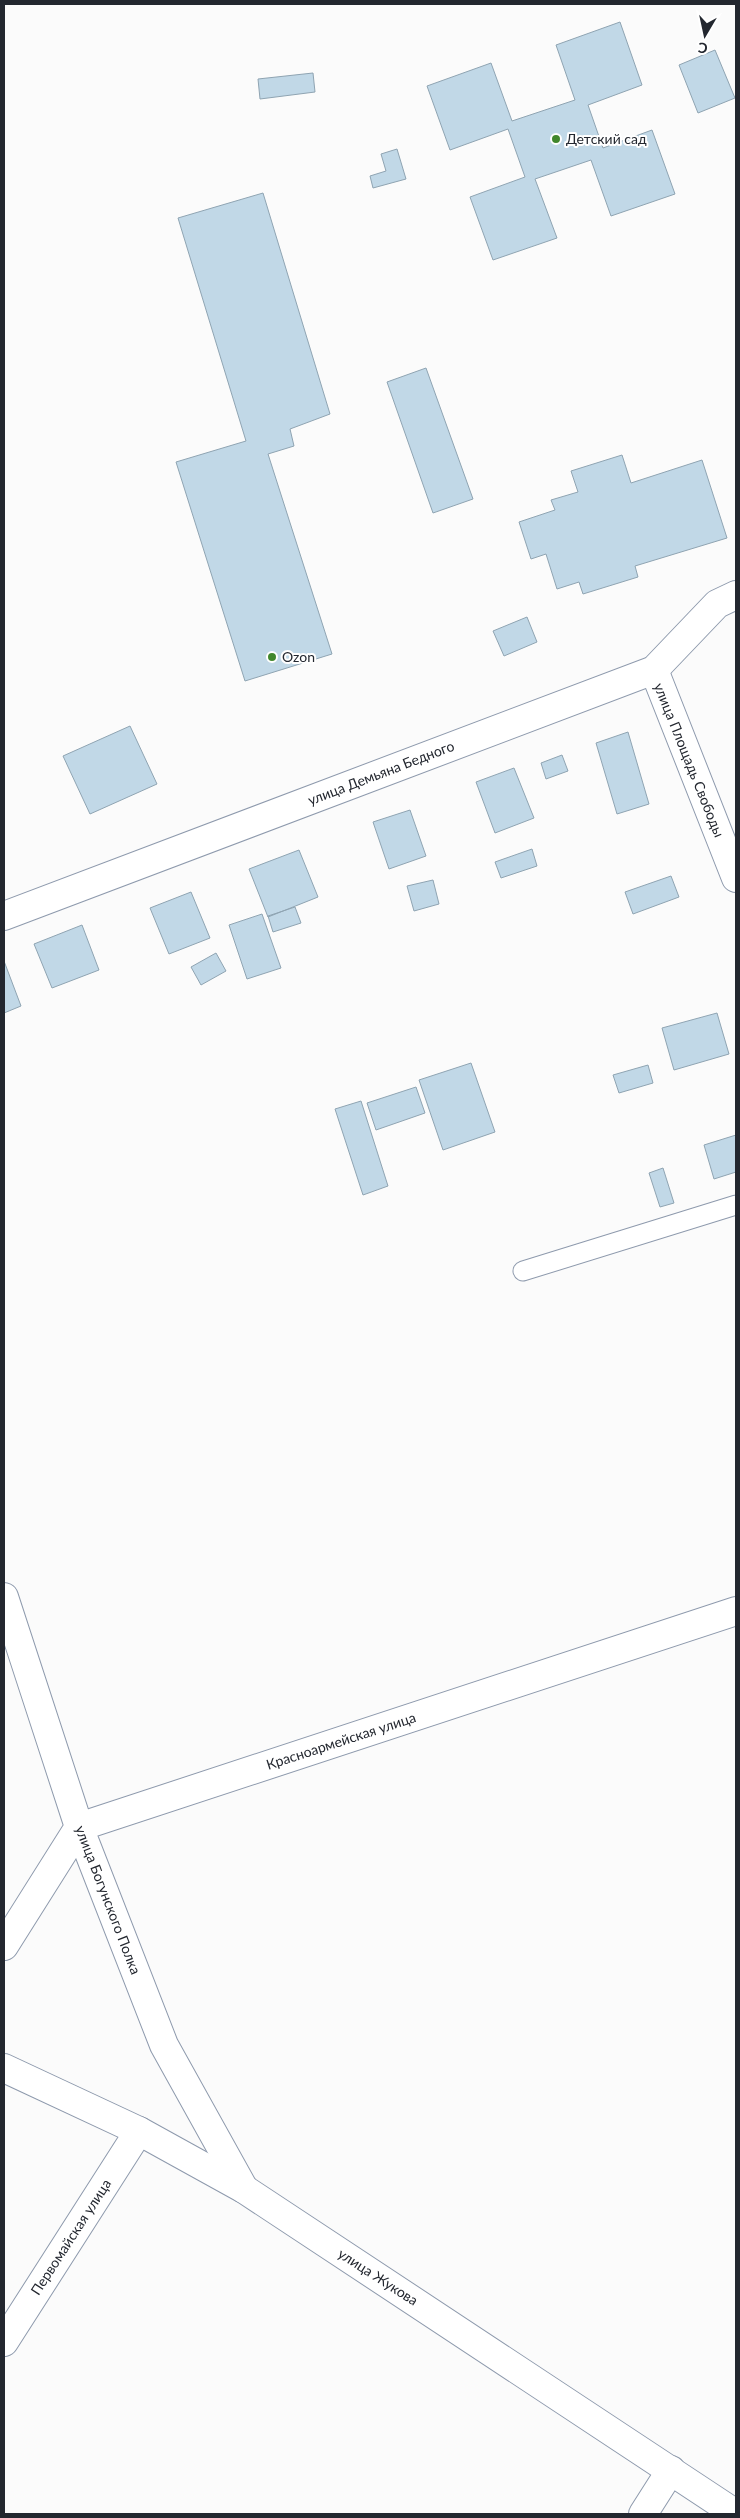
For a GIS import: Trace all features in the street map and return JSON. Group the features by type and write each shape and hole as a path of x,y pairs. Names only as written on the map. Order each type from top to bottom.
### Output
{"street":[{"name":"улица Демьяна Бедного","path":"4,916 654,670 717,604 736,595"},
{"name":"улица Площадь Свободы","path":"654,670 736,878"},
{"name":"улица Богунского Полка","path":"4,1597 79,1827 164,2045 244,2189"},
{"name":"Красноармейская улица","path":"79,1827 736,1611"},
{"path":"4,1946 79,1827"},
{"name":"улица Жукова","path":"4,2068 139,2131 244,2189 736,2514"},
{"name":"Первомайская улица","path":"4,2342 139,2131"},
{"path":"643,2514 671,2470"}],"lane":[{"path":"523,1271 736,1205"}],"building":[{"name":"Детский сад","path":"620,22 642,85 588,105 603,148 652,130 675,194 611,216 591,160 535,179 557,238 493,260 470,197 525,177 508,129 450,150 427,86 491,63 512,121 575,100 556,45"},
{"path":"715,50 735,98 698,113 679,65"},
{"path":"313,73 315,92 260,99 258,79"},
{"path":"397,149 406,179 373,188 370,176 386,171 381,154"},
{"path":"263,193 330,414 290,429 294,446 268,454 332,654 245,681 176,462 246,441 178,218"},
{"path":"426,368 473,499 433,513 387,382"},
{"path":"622,455 631,483 702,460 727,538 635,566 638,577 583,594 579,582 557,589 546,554 531,559 519,522 555,510 551,500 578,492 571,471"},
{"path":"527,617 537,642 504,656 493,631"},
{"path":"130,726 157,784 90,814 63,756"},
{"path":"628,732 649,804 617,814 596,743"},
{"path":"562,755 568,771 546,779 541,763"},
{"path":"514,768 534,818 495,833 476,782"},
{"path":"410,810 426,856 389,869 373,822"},
{"path":"532,849 537,866 501,878 495,862"},
{"path":"299,850 318,897 268,917 249,869"},
{"path":"671,876 679,897 633,914 625,892"},
{"path":"433,880 439,904 414,911 407,886"},
{"path":"191,892 210,938 169,954 150,908"},
{"path":"295,907 301,923 273,932 268,916"},
{"path":"262,914 281,968 247,979 229,925"},
{"path":"82,925 99,970 52,988 34,944"},
{"path":"216,953 226,971 201,985 191,967"},
{"path":"4,961 21,1006 4,1013"},
{"path":"717,1013 729,1054 674,1070 662,1028"},
{"path":"471,1063 495,1132 443,1150 419,1080"},
{"path":"648,1065 653,1083 619,1093 613,1075"},
{"path":"416,1087 425,1113 376,1130 367,1103"},
{"path":"361,1101 388,1186 363,1195 335,1109"},
{"path":"736,1135 736,1172 714,1179 704,1145"},
{"path":"663,1168 674,1203 660,1207 649,1173"}],"place":[{"name":"Детский сад","path":"556,139"},
{"name":"Ozon","path":"272,657"}]}
